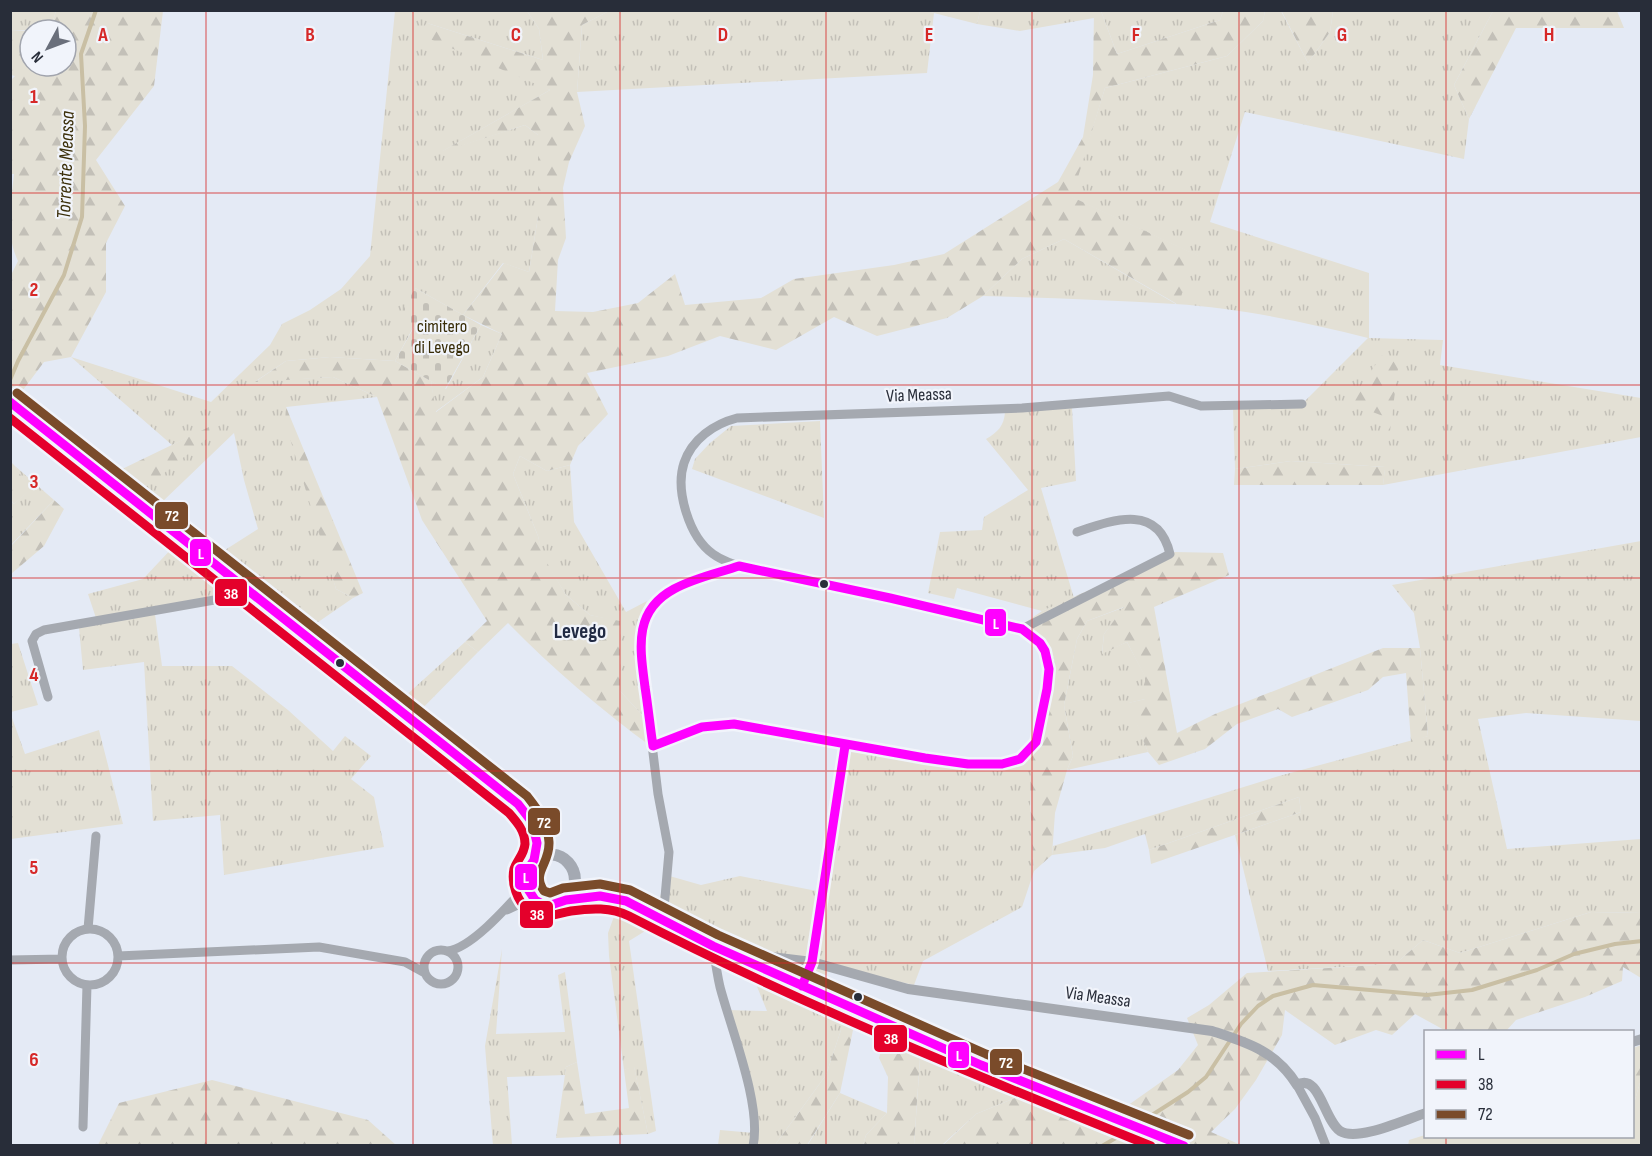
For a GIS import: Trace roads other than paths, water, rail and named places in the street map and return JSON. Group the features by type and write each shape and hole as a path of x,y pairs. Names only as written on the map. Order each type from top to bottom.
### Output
{"main road":[{"path":"12,403 518,804 532,822 535,831 537,843 534,860"},
{"path":"535,831 555,855 568,862 572,868 575,882 571,895 566,900"},
{"path":"555,855 540,856 534,860 526,872 526,886 535,900 551,905 566,900 600,896"},
{"path":"575,882 586,891 626,901 713,946 981,1065 1185,1146"}],"street":[{"name":"Via Meassa","path":"653,746 721,723 845,746 971,764 1008,763 1018,760 1029,752 1036,742 1051,672 1044,649 1031,634 1022,629 890,598 739,566 711,553 696,534 685,509 681,473 689,451 705,433 726,421 737,418 1022,408 1169,396 1201,406 1302,404"},
{"path":"1022,629 1170,554 1166,539 1154,526 1138,520 1114,519 1077,532"},
{"name":"Via Meassa","path":"663,920 669,852 658,794 640,645 641,635 647,614 659,599 676,586 739,566"},
{"path":"48,697 32,641 36,634 44,630 254,593"},
{"path":"802,986 812,962 845,746"},
{"path":"88,929 96,836"},
{"path":"425,973 424,962 431,953 439,950 459,949 464,946 502,912 526,886"},
{"path":"502,912 535,900"},
{"path":"88,929 105,933 112,939 118,956 117,966 105,981 96,985 87,985 69,977 64,969 62,950 72,935 88,929"},
{"path":"457,962 464,946"},
{"path":"713,946 720,986 744,1069 753,1113 755,1133 753,1146"},
{"path":"118,956 319,947 405,962 425,973 431,982 447,984 456,976 458,970 457,962 447,951"},
{"name":"Via Meassa","path":"747,961 771,957 812,962 908,989 1212,1031 1246,1042 1282,1064 1297,1085 1315,1118 1326,1146"},
{"path":"10,960 62,959"},
{"path":"83,1127 87,985"},
{"path":"1297,1085 1304,1082 1311,1084 1317,1091 1329,1118 1344,1133 1365,1133 1424,1113"}],"waterway":[{"name":"Torrente Meassa","path":"10,380 64,275 82,217 85,126 81,54 96,10"},
{"path":"1141,1122 1188,1092 1206,1077 1241,1024 1258,1006 1273,996 1313,985 1427,995 1472,990 1537,970 1574,954 1615,944 1642,941"},
{"path":"1102,1146 1121,1135"}],"district":[{"name":"Levego","path":"580,631"}],"park label":[{"name":"cimitero di Levego","path":"442,336"}]}
